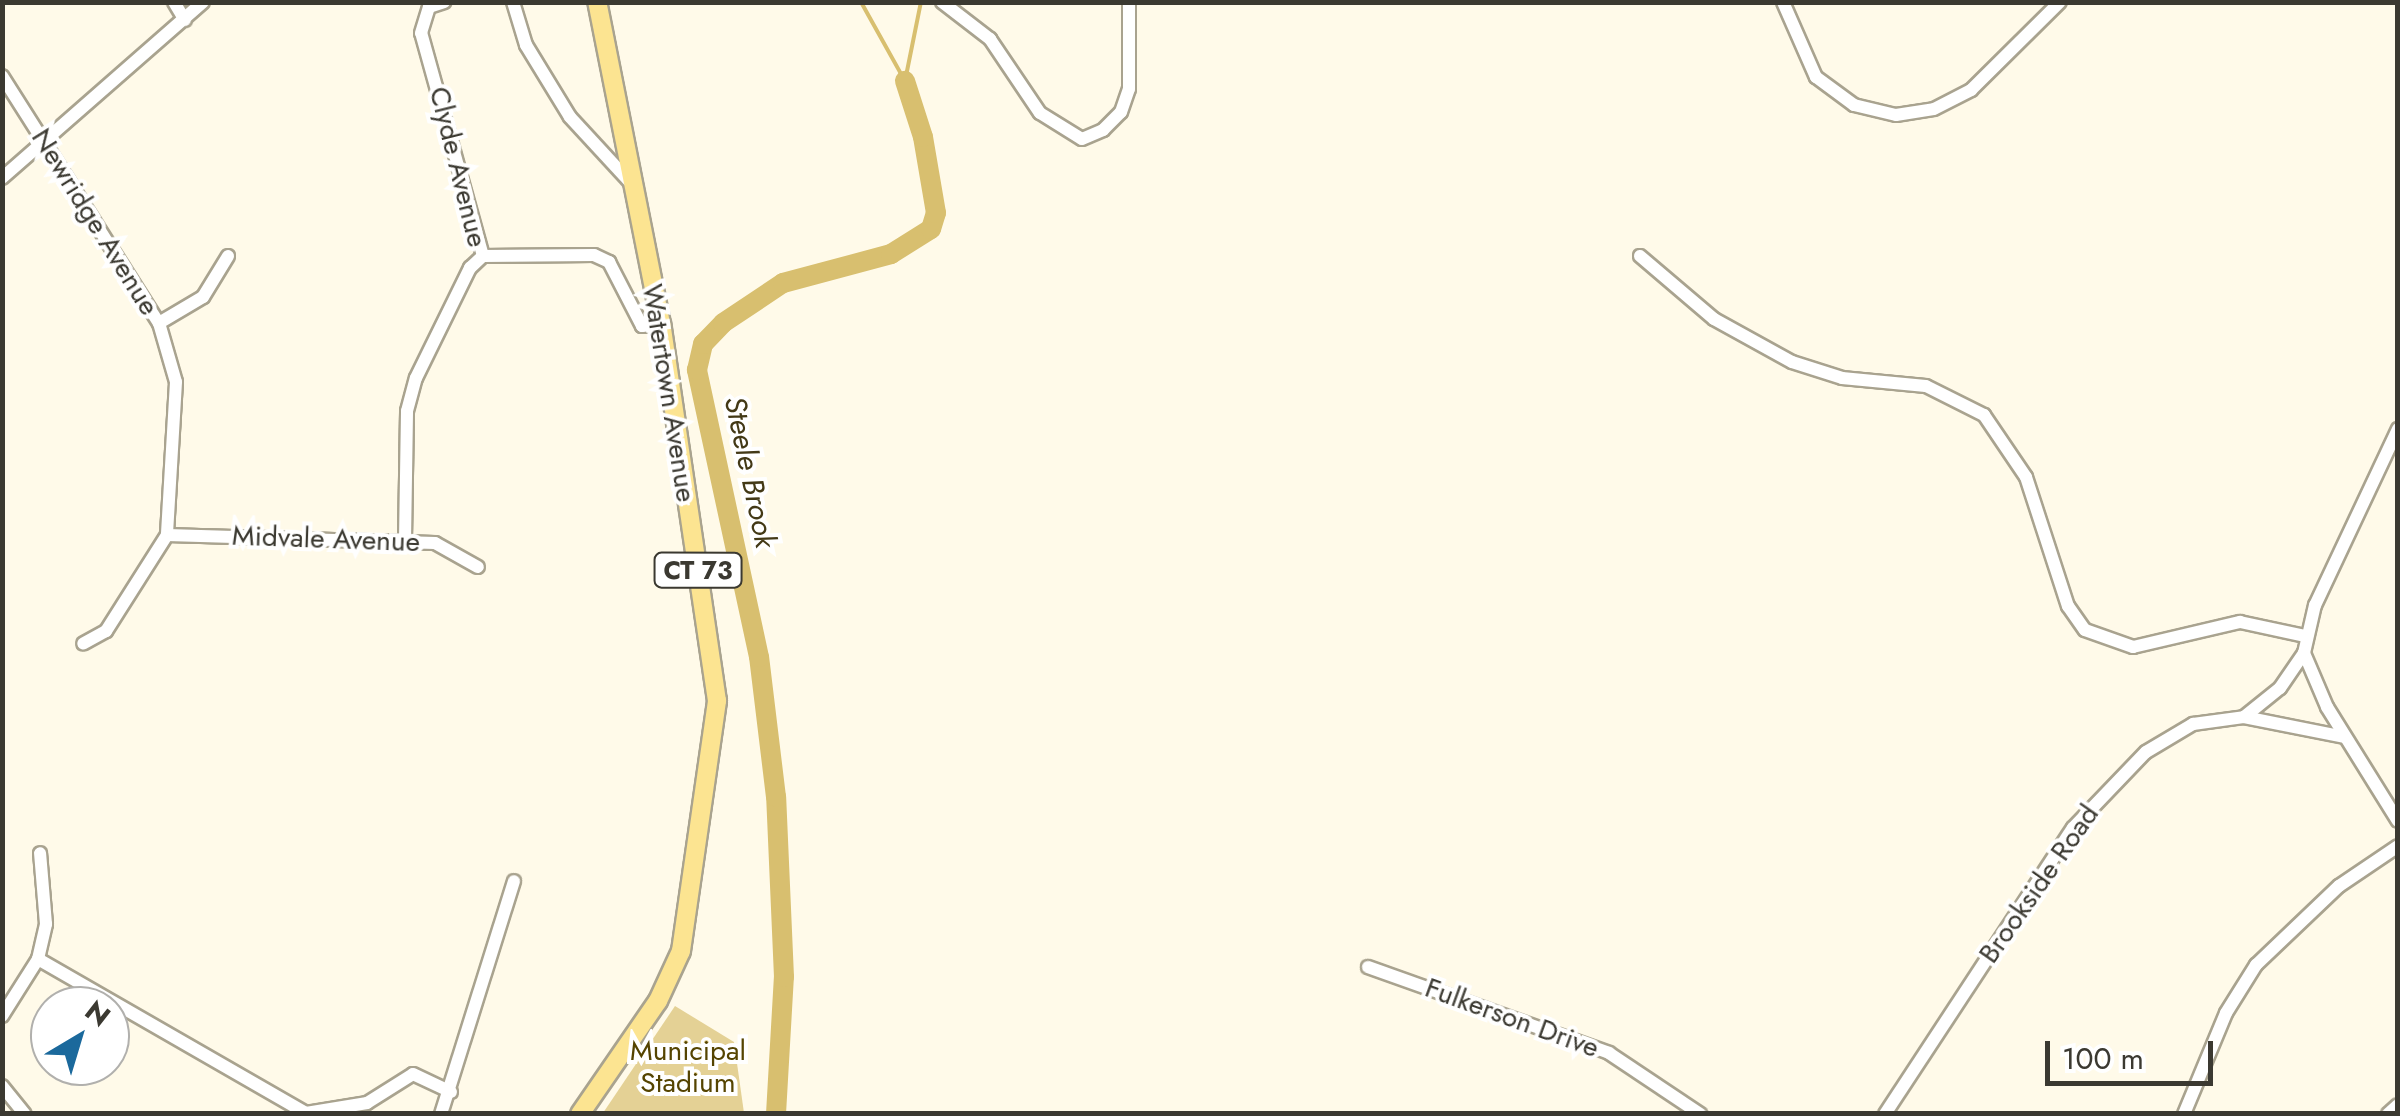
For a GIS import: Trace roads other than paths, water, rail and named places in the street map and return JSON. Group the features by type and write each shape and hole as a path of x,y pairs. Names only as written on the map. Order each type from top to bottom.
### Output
{"main road":[{"name":"Watertown Avenue","path":"580,1114 658,1001 681,951 717,701 662,324 629,181 597,2"}],"street":[{"path":"174,2 186,20"},
{"path":"2,178 42,137 203,2"},
{"name":"Clyde Avenue","path":"405,540 407,412 416,378 470,268 484,256 421,32 423,18 444,2"},
{"path":"513,2 526,45 570,117 629,181"},
{"path":"942,2 990,40 1040,114 1082,139 1104,130 1121,112 1129,88 1130,2"},
{"path":"1784,2 1816,77 1854,104 1896,115 1934,109 1972,90 2060,2"},
{"name":"Newridge Avenue","path":"2,76 159,323 176,382 167,535 106,631 84,644"},
{"path":"484,256 594,255 608,262 642,326 662,324"},
{"path":"159,323 203,297 228,256"},
{"path":"1640,256 1714,319 1792,362 1842,378 1926,386 1984,416 2026,477 2068,606 2085,630 2133,646 2240,622 2306,636"},
{"path":"2244,717 2280,688 2304,653 2306,636 2332,572 2398,429"},
{"name":"Midvale Avenue","path":"167,535 435,542 478,567"},
{"path":"2304,653 2344,737 2398,821"},
{"name":"Brookside Road","path":"1885,1114 2072,828 2109,784 2194,724 2244,717 2344,737"},
{"path":"2184,1114 2226,1012 2256,965 2339,886 2398,846"},
{"path":"2,1016 38,958 46,924 40,854"},
{"path":"441,1114 514,881"},
{"path":"38,958 306,1113 368,1104 413,1074 451,1092"},
{"name":"Fulkerson Drive","path":"1368,967 1609,1053 1700,1114"},
{"path":"2,1086 25,1114"},
{"path":"2388,1114 2398,1105"}],"waterway":[{"name":"Steele Brook","path":"861,2 905,81"},
{"path":"905,81 921,2"},
{"name":"Steele Brook","path":"776,1114 784,977 776,797 759,657 697,370 703,344 723,323 783,283 891,254 931,229 936,213 923,137 905,81"}],"park label":[{"name":"Municipal Stadium","path":"688,1067"}]}
